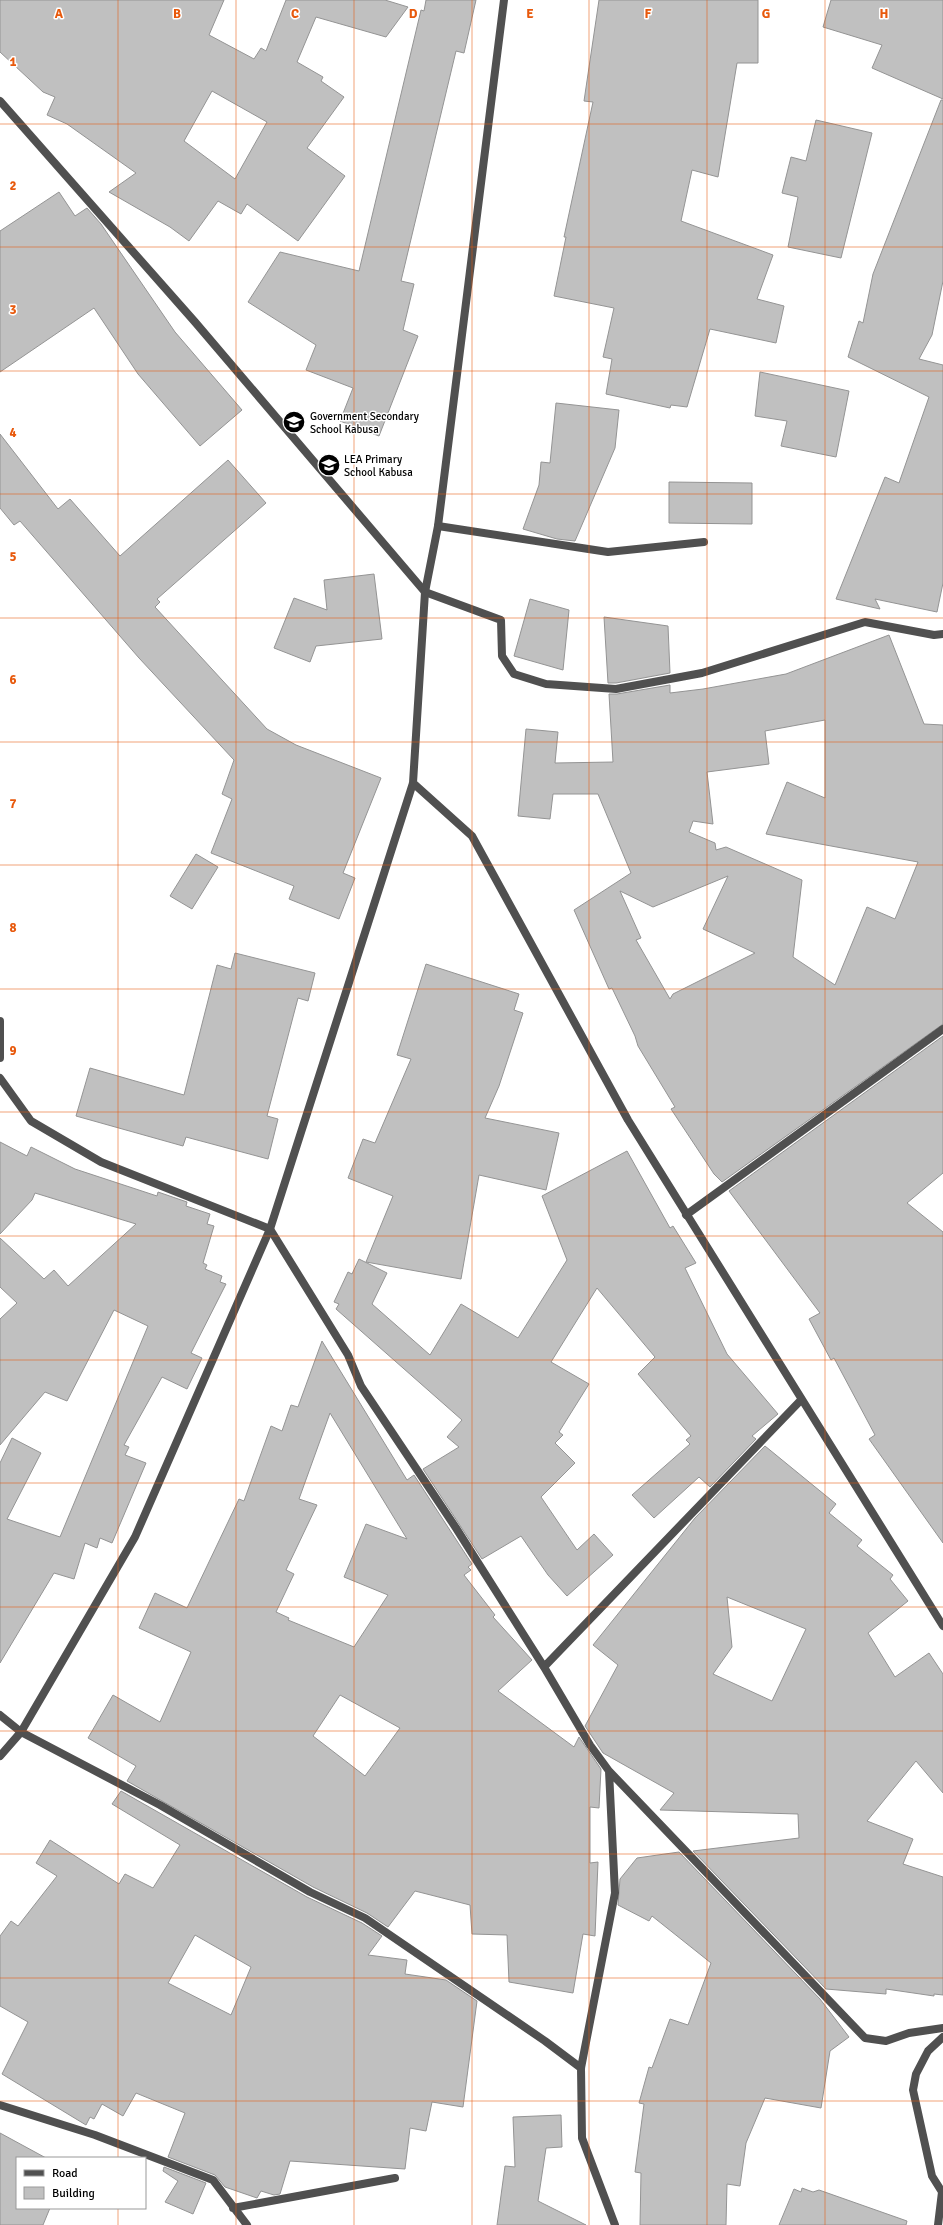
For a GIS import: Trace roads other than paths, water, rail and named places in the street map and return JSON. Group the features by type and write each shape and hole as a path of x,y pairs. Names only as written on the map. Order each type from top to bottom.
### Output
{"street":[{"path":"0,1756 21,1732 135,1537 270,1229 413,783 425,592 438,526 504,0"},
{"path":"0,101 195,322 425,592 501,620 502,656 514,674 546,684 616,689 694,674 865,622 934,635 943,634"},
{"path":"438,526 608,552 704,542"},
{"path":"413,783 472,836 628,1120 943,1626"},
{"path":"0,1022 0,1058"},
{"path":"686,1215 943,1029"},
{"path":"0,1078 31,1121 101,1162 270,1229 348,1355 361,1386 456,1528 544,1667 590,1745 609,1771 865,2038 886,2042 909,2033 943,2028"},
{"path":"544,1667 801,1400"},
{"path":"0,1715 21,1732 160,1805 310,1892 365,1918 545,2041 581,2068"},
{"path":"609,1771 615,1893 581,2068 582,2138 614,2225"},
{"path":"938,2225 942,2192 932,2176 913,2090 916,2074 928,2051 943,2037"},
{"path":"0,2105 95,2135 213,2180 247,2225"},
{"path":"233,2208 395,2178"}],"place":[{"name":"Government Secondary School Kabusa","path":"294,422"},
{"name":"LEA Primary School Kabusa","path":"329,465"}]}
